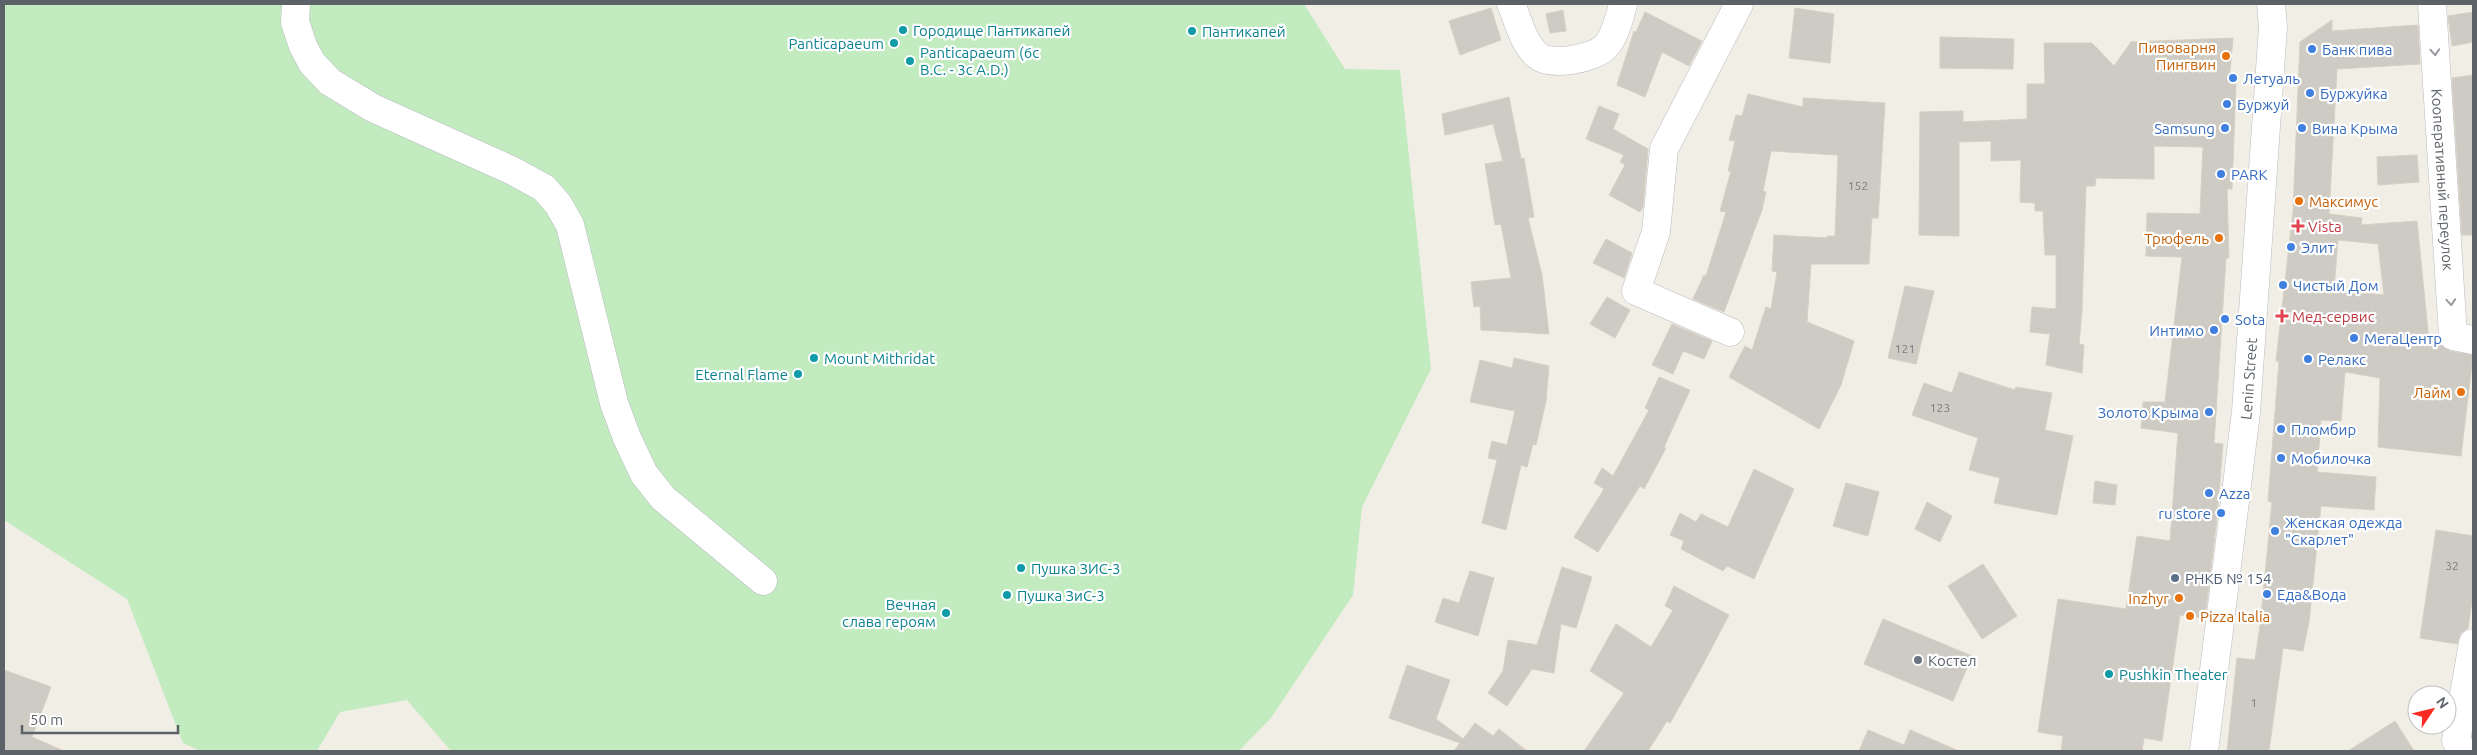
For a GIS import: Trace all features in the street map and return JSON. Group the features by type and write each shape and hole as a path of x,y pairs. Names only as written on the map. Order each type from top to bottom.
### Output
{"street":[{"path":"296,4 295,22 303,46 312,63 330,82 373,108 513,171 544,188 558,204 570,225 614,403 627,438 644,474 663,498 762,581"},
{"path":"1511,4 1524,36 1538,56 1554,61 1570,61 1605,47 1619,18 1623,4"},
{"path":"1730,332 1636,292 1656,232 1664,149 1739,4"},
{"name":"Lenin Street","path":"2204,751 2246,412 2273,27 2271,4"},
{"name":"Кооперативный переулок","path":"2432,4 2453,336 2473,340"},
{"path":"2463,751 2456,741 2473,643"}],"green space":[{"path":"4,4 1304,4 1345,69 1400,70 1431,369 1362,507 1353,595 1271,718 1239,751 451,751 407,700 340,712 317,751 200,751 183,743 127,599 4,520"}],"building":[{"path":"1491,8 1501,40 1460,55 1449,21"},
{"path":"1795,8 1834,14 1830,63 1789,58"},
{"path":"1563,10 1566,31 1550,33 1546,14"},
{"path":"1645,12 1702,41 1689,66 1662,52 1645,97 1617,85 1634,31 1636,32"},
{"path":"2473,12 2473,42 2452,46 2448,16"},
{"path":"2332,20 2332,31 2418,25 2420,64 2337,69 2329,214 2362,218 2361,225 2417,221 2429,341 2439,342 2450,351 2473,355 2461,456 2378,447 2380,378 2345,372 2341,421 2321,420 2317,472 2376,477 2374,510 2321,506 2309,622 2303,651 2283,648 2269,751 2227,751 2237,658 2255,660 2260,626 2272,502 2268,501 2279,361 2276,361 2293,211 2300,42","holes":["2338,240 2378,244 2384,295 2334,290"]},
{"path":"1940,37 2014,39 2013,69 1940,68"},
{"path":"2233,38 2229,83 2236,84 2232,189 2227,189 2229,258 2226,258 2214,443 2223,444 2217,518 2205,618 2180,615 2162,741 2144,738 2142,751 2061,751 2063,736 2038,732 2058,599 2126,609 2137,536 2170,541 2178,433 2141,428 2143,402 2165,402 2182,257 2146,256 2147,213 2200,214 2203,147 2154,146 2154,179 2096,178 2095,186 2086,186 2082,311 2079,344 2084,345 2082,373 2046,365 2050,334 2030,332 2032,307 2056,309 2056,255 2045,255 2043,211 2035,211 2035,203 2020,202 2021,160 1991,161 1991,141 1959,142 1959,236 1919,235 1920,112 1963,111 1963,122 2027,119 2027,84 2045,84 2044,43 2092,43 2114,66 2131,42"},
{"path":"2473,75 2473,235 2462,235 2452,78"},
{"path":"1748,94 1803,107 1803,98 1885,103 1878,218 1872,218 1869,264 1811,264 1807,322 1854,341 1841,385 1819,429 1729,377 1745,346 1752,350 1766,307 1771,309 1777,272 1772,271 1774,235 1827,238 1827,236 1835,236 1838,155 1771,151 1763,191 1766,192 1762,210 1724,312 1693,299 1704,275 1706,276 1726,212 1720,211 1731,171 1728,171 1735,141 1729,140 1736,115 1742,116"},
{"path":"1509,97 1521,159 1524,158 1534,217 1528,218 1542,275 1549,334 1481,330 1480,306 1474,307 1471,282 1511,278 1501,224 1495,225 1485,164 1503,161 1493,124 1445,135 1442,114"},
{"path":"1599,106 1619,114 1613,129 1648,149 1643,207 1640,212 1609,195 1625,165 1620,162 1624,155 1586,139"},
{"path":"2417,155 2419,182 2378,185 2377,157"},
{"path":"1606,239 1632,253 1624,278 1593,263"},
{"path":"1905,286 1934,291 1916,364 1888,358"},
{"path":"1607,297 1630,310 1615,338 1590,324"},
{"path":"1672,324 1712,341 1704,359 1683,351 1673,374 1652,365"},
{"path":"1514,358 1549,366 1546,401 1536,445 1533,444 1527,467 1521,465 1506,530 1482,523 1497,460 1488,458 1492,441 1507,445 1515,411 1470,402 1480,360 1512,368"},
{"path":"1959,372 2015,390 2016,387 2052,393 2045,430 2073,436 2057,515 1994,503 2000,478 1969,470 1978,438 1912,415 1924,383 1952,393"},
{"path":"1659,377 1690,390 1664,447 1666,448 1644,489 1640,486 1598,552 1574,537 1604,489 1594,483 1602,468 1613,476 1649,410 1645,408"},
{"path":"1754,469 1794,489 1754,579 1727,566 1723,571 1681,549 1684,541 1670,535 1680,513 1696,522 1701,514 1728,527"},
{"path":"2095,481 2117,485 2115,505 2093,503"},
{"path":"1846,483 1879,492 1868,536 1833,526"},
{"path":"1927,502 1952,516 1940,542 1915,529"},
{"path":"2436,530 2473,536 2473,594 2468,628 2461,633 2457,644 2420,638"},
{"path":"1983,564 2017,616 1982,639 1948,586"},
{"path":"1562,567 1592,577 1576,628 1561,624 1554,673 1532,669 1507,706 1488,693 1503,671 1508,640 1537,645"},
{"path":"1470,571 1494,578 1478,636 1435,622 1443,598 1459,603"},
{"path":"1674,586 1729,615 1701,668 1670,723 1667,721 1648,751 1584,751 1624,693 1590,671 1616,624 1651,647 1673,610 1665,606"},
{"name":"Костел","path":"1883,619 1972,656 1953,701 1864,664"},
{"path":"1407,665 1450,680 1436,719 1463,739 1475,723 1493,736 1499,729 1527,751 1454,751 1460,743 1389,718"},
{"path":"4,670 51,687 32,737 64,751 4,751"},
{"path":"2395,721 2414,751 2348,751"},
{"path":"1868,730 1904,745 1910,730 1959,751 1859,751"}],"place":[{"name":"Городище Пантикапей","path":"903,30"},
{"name":"Пантикапей","path":"1192,31"},
{"name":"Panticapaeum","path":"894,43"},
{"name":"Банк пива","path":"2312,49"},
{"name":"Пивоварня Пингвин","path":"2226,56"},
{"name":"Panticapaeum (6c B.C. - 3c A.D.)","path":"910,61"},
{"name":"Летуаль","path":"2233,78"},
{"name":"Буржуйка","path":"2310,93"},
{"name":"Буржуй","path":"2227,104"},
{"name":"Samsung","path":"2225,128"},
{"name":"Вина Крыма","path":"2302,128"},
{"name":"PARK","path":"2221,174"},
{"name":"Максимус","path":"2299,201"},
{"name":"Vista","path":"2298,226"},
{"name":"Трюфель","path":"2219,238"},
{"name":"Элит","path":"2291,247"},
{"name":"Чистый Дом","path":"2283,285"},
{"name":"Мед-сервис","path":"2282,316"},
{"name":"Sota","path":"2225,319"},
{"name":"Интимо","path":"2214,330"},
{"name":"МегаЦентр","path":"2354,338"},
{"name":"Mount Mithridat","path":"814,358"},
{"name":"Релакс","path":"2308,359"},
{"name":"Eternal Flame","path":"798,374"},
{"name":"Лайм","path":"2461,392"},
{"name":"Золото Крыма","path":"2209,412"},
{"name":"Пломбир","path":"2281,429"},
{"name":"Мобилочка","path":"2281,458"},
{"name":"Azza","path":"2209,493"},
{"name":"ru store","path":"2221,513"},
{"name":"Женская одежда \"Скарлет\"","path":"2275,531"},
{"name":"Пушка ЗИС-3","path":"1021,568"},
{"name":"РНКБ № 154","path":"2175,578"},
{"name":"Еда&Вода","path":"2267,594"},
{"name":"Пушка ЗиС-3","path":"1007,595"},
{"name":"Inzhyr","path":"2179,598"},
{"name":"Вечная слава героям","path":"946,613"},
{"name":"Pizza Italia","path":"2190,616"},
{"name":"Костел","path":"1918,660"},
{"name":"Pushkin Theater","path":"2109,674"}]}
